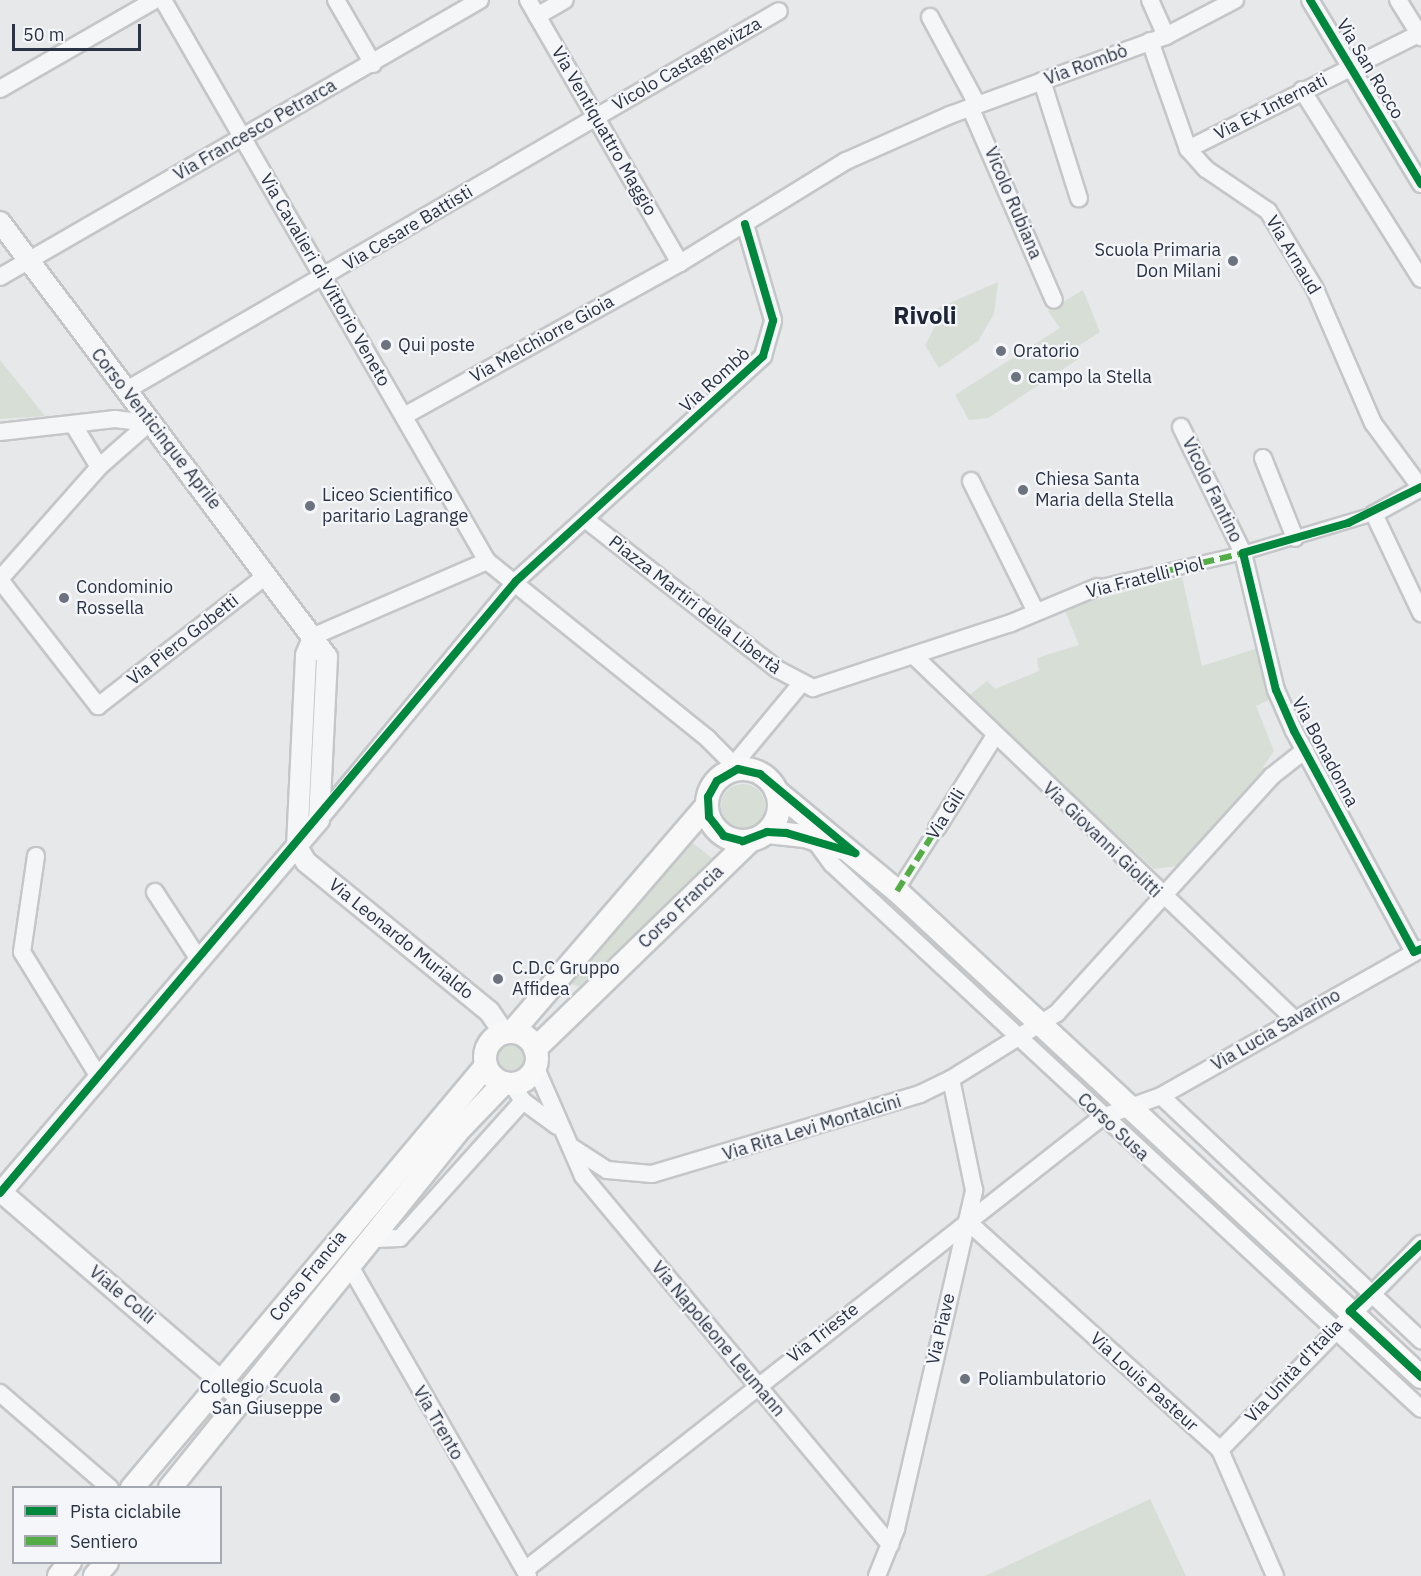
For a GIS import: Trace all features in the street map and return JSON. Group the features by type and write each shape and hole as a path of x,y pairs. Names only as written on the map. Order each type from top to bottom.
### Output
{"main road":[{"path":"508,1032 527,1037 535,1058 525,1079 513,1089 486,1066 488,1045 508,1032 707,805 717,781 737,766 760,774 776,791 778,810 759,836 719,832 707,805"},
{"name":"Corso Susa","path":"776,791 897,891 1421,1377"},
{"name":"Corso Susa","path":"759,836 813,838 855,854"},
{"name":"Corso Francia","path":"535,1058 759,836"},
{"name":"Corso Francia","path":"134,1486 486,1066"},
{"name":"Corso Francia","path":"172,1486 351,1268 457,1132 513,1089"},
{"path":"59,1576 69,1564"},
{"path":"95,1576 106,1564"}],"street":[{"path":"0,89 155,0"},
{"name":"Via Cavalieri di Vittorio Veneto","path":"163,0 487,561"},
{"path":"336,0 373,64"},
{"name":"Via Francesco Petrarca","path":"0,277 241,137 373,64 480,0"},
{"name":"Via Ventiquattro Maggio","path":"528,0 680,263"},
{"path":"537,16 565,0"},
{"name":"Via Arnaud","path":"1150,0 1158,39 1188,149 1206,169 1268,211 1315,289 1373,423 1421,488"},
{"name":"Via Rombò","path":"680,263 846,161 974,105 1158,39 1235,0"},
{"name":"Via San Rocco","path":"1310,0 1352,66 1421,184"},
{"path":"1398,0 1420,35"},
{"name":"Vicolo Castagnevizza","path":"596,116 779,11"},
{"name":"Vicolo Rubiana","path":"930,16 974,105 1054,300"},
{"name":"Via Ex Internati","path":"1188,149 1302,90 1420,35"},
{"path":"1042,81 1079,198"},
{"path":"1302,90 1421,279"},
{"name":"Via Cesare Battisti","path":"125,391 324,278 596,116"},
{"name":"Corso Venticinque Aprile","path":"0,222 149,423 314,636 327,657 319,820"},
{"name":"Via Rombò","path":"585,519 770,347 773,320 745,224"},
{"name":"Via Melchiorre Gioia","path":"404,416 680,263"},
{"path":"0,432 115,419 149,423"},
{"path":"0,580 99,467 149,423"},
{"path":"68,424 99,467"},
{"name":"Vicolo Fantino","path":"1181,427 1243,554"},
{"path":"1263,458 1295,538"},
{"path":"971,481 1036,612"},
{"name":"Via Fratelli Piol","path":"801,685 827,687 1036,612 1097,587 1243,554 1374,514 1421,488"},
{"path":"1374,514 1421,613"},
{"path":"0,1192 100,1079 297,847 516,581 585,519"},
{"name":"Piazza Martiri della Libertà","path":"585,519 801,685 737,766"},
{"name":"Via Bonadonna","path":"1243,554 1276,690 1305,750 1418,950"},
{"path":"297,847 306,655 314,636 487,561 516,581 737,766"},
{"name":"Via Piero Gobetti","path":"0,580 98,706 267,574"},
{"name":"Via Giovanni Giolitti","path":"914,656 994,737 1294,1019"},
{"name":"Via Gili","path":"897,891 994,737"},
{"name":"Via Rita Levi Montalcini","path":"573,1148 607,1170 652,1174 920,1094 951,1079 1015,1035 1057,1013 1272,776 1305,750"},
{"name":"Corso Susa","path":"813,838 832,864 1102,1117 1421,1409"},
{"name":"Via Leonardo Murialdo","path":"297,847 306,862 489,1011 508,1032"},
{"path":"36,856 22,952 100,1079"},
{"path":"155,892 200,961"},
{"name":"Via Lucia Savarino","path":"1129,1107 1161,1096 1418,950"},
{"name":"Via Napoleone Leumann","path":"535,1058 557,1126"},
{"name":"Via Piave","path":"877,1576 890,1545 967,1221 974,1180 951,1079"},
{"name":"Via Napoleone Leumann","path":"513,1089 557,1126 573,1148 583,1176 890,1545"},
{"path":"1161,1096 1421,1340"},
{"name":"Via Trieste","path":"526,1573 757,1385 967,1221 1102,1117 1129,1107"},
{"name":"Viale Colli","path":"0,1192 243,1400"},
{"name":"Via Louis Pasteur","path":"967,1221 1220,1450 1275,1576"},
{"name":"Via Unità d'Italia","path":"1220,1450 1350,1311 1421,1244"},
{"name":"Via Trento","path":"351,1268 526,1573"},
{"path":"0,1393 108,1486"}],"shaded area":[{"path":"998,282 994,314 978,341 939,368 925,345 939,319 936,309"},
{"name":"campo la Stella","path":"1083,290 1100,332 1072,350 1077,360 988,418 969,420 955,395 1060,328 1048,311"},
{"path":"0,360 45,416 0,419"},
{"path":"1182,577 1202,666 1261,647 1277,696 1256,706 1274,751 1263,767 1272,776 1191,864 1154,869 967,697 987,681 995,689 1039,671 1037,658 1079,645 1064,608"},
{"path":"743,784 759,790 765,806 759,822 743,828 727,822 721,806 727,790"},
{"path":"687,839 712,858 580,986 573,985 571,978"},
{"path":"510,1043 520,1047 524,1057 520,1067 510,1071 500,1067 496,1057 500,1047"},
{"path":"1150,1499 1186,1576 985,1576"}],"marked path":[{"path":"1097,587 1249,552"},
{"path":"897,891 937,828"}],"cycle path":[{"path":"1310,0 1421,184"},
{"path":"0,1193 516,581 763,356 773,320 745,224"},
{"path":"1421,487 1348,523 1243,553 1276,690 1294,731 1414,952 1421,949"},
{"path":"738,769 760,774 855,853 786,833 767,832 743,841 724,836 709,817 708,797 717,781 738,769"},
{"path":"1421,1244 1350,1311 1421,1377"}],"place":[{"name":"Scuola Primaria Don Milani","path":"1233,261"},
{"name":"Qui poste","path":"386,345"},
{"name":"Oratorio","path":"1001,351"},
{"name":"campo la Stella","path":"1016,377"},
{"name":"Chiesa Santa Maria della Stella","path":"1023,490"},
{"name":"Liceo Scientifico paritario Lagrange","path":"310,506"},
{"name":"Condominio Rossella","path":"64,598"},
{"name":"C.D.C Gruppo Affidea","path":"498,979"},
{"name":"Poliambulatorio","path":"965,1379"},
{"name":"Collegio Scuola San Giuseppe","path":"335,1398"}],"district":[{"name":"Rivoli","path":"925,316"}]}
